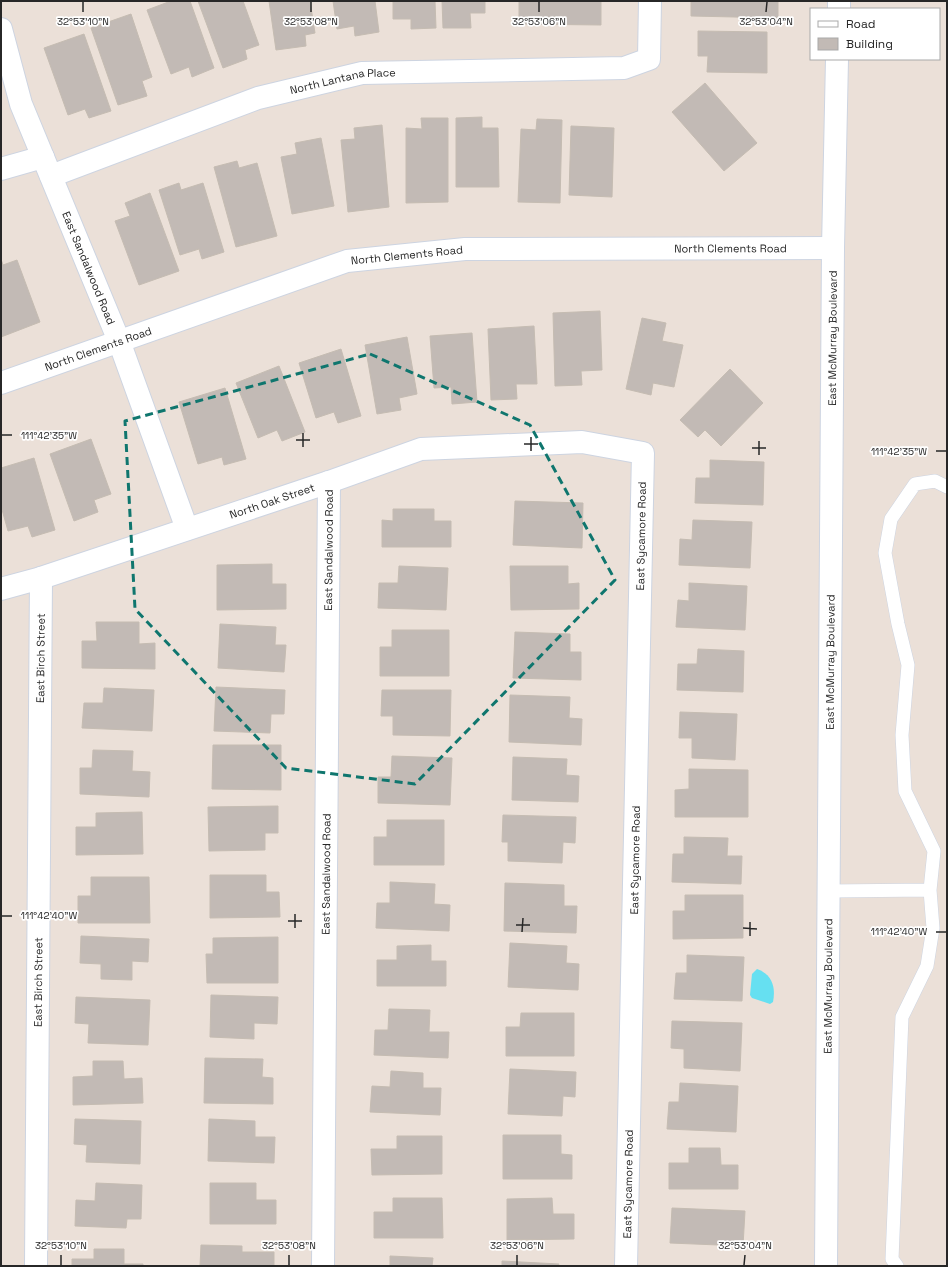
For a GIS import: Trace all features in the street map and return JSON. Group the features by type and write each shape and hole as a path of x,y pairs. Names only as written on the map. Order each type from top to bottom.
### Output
{"street":[{"name":"North Lantana Place","path":"1,170 47,166 258,98 362,73 624,68 649,59 650,1"},
{"name":"East Sandalwood Road","path":"1,29 22,104 119,341 187,530"},
{"name":"East McMurray Boulevard","path":"826,1266 833,248 838,60"},
{"name":"North Clements Road","path":"1,383 347,261 465,249 833,248"},
{"name":"North Oak Street","path":"1,589 41,578 187,530 421,449 582,442 643,453"},
{"name":"East Sycamore Road","path":"626,1266 643,453"},
{"name":"East Sandalwood Road","path":"323,1266 329,482"},
{"name":"East Birch Street","path":"36,1266 41,578"}],"lane":[{"path":"897,1266 892,1259 902,1017 927,966 933,928 930,890 934,851 905,791 902,735 908,665 898,624 885,553 891,519 905,496 915,484 935,481 947,487"},
{"path":"829,890 930,890"}],"highlighted area":[{"path":"370,354 530,425 615,580 415,784 286,768 135,609 125,421"}],"water":[{"path":"757,969 766,974 772,982 774,996 773,1002 770,1004 752,998 750,995 752,974"}],"building":[{"path":"171,1 190,1 214,68 192,77 189,67 171,74 147,10"},
{"path":"198,1 243,1 259,45 245,50 247,59 223,68"},
{"path":"269,1 310,1 315,33 305,35 306,46 276,50"},
{"path":"333,1 375,1 379,32 355,36 354,26 337,29"},
{"path":"393,1 435,1 436,28 411,29 411,19 393,19"},
{"path":"442,1 485,1 485,13 470,13 471,28 443,28"},
{"path":"519,1 601,1 601,25 519,24"},
{"path":"691,1 778,1 778,18 691,16"},
{"path":"131,14 152,77 142,81 147,96 118,105 91,28"},
{"path":"698,31 767,32 767,73 707,72 708,56 698,56"},
{"path":"84,34 111,111 89,118 85,109 68,115 44,48"},
{"path":"705,83 757,143 724,171 672,112"},
{"path":"482,117 482,128 498,128 499,187 456,187 456,118"},
{"path":"421,118 448,118 448,202 406,203 406,128 422,129"},
{"path":"537,119 562,120 560,203 518,202 521,129 536,130"},
{"path":"382,125 389,207 348,212 341,140 355,139 354,128"},
{"path":"571,126 614,128 612,197 569,195"},
{"path":"321,138 334,206 292,214 281,157 297,154 295,143"},
{"path":"237,161 239,168 257,163 277,236 236,247 214,167"},
{"path":"179,183 181,190 203,183 224,252 202,259 199,249 180,255 159,190"},
{"path":"150,193 179,271 139,285 115,221 130,216 125,203"},
{"path":"1,259 3,265 17,260 40,322 1,337"},
{"path":"600,311 602,370 581,371 582,385 555,386 553,313"},
{"path":"642,318 666,323 662,341 683,345 674,387 653,383 651,395 626,389"},
{"path":"534,326 537,384 516,384 517,399 491,400 488,329"},
{"path":"472,333 477,402 452,404 451,387 434,388 430,336"},
{"path":"407,337 417,394 399,398 401,410 377,414 365,345"},
{"path":"341,349 361,416 338,423 334,412 316,418 299,363"},
{"path":"279,366 305,432 282,441 277,430 258,438 236,383"},
{"path":"730,369 763,403 721,446 705,430 698,437 680,420"},
{"path":"225,388 246,459 224,465 222,457 198,464 179,402"},
{"path":"91,439 111,494 94,500 98,512 74,521 50,454"},
{"path":"34,458 55,530 32,537 28,526 8,531 1,506 1,468"},
{"path":"710,460 764,462 763,505 695,503 696,478 710,478"},
{"path":"515,501 583,503 582,548 513,545"},
{"path":"393,509 434,509 434,521 451,521 451,547 382,547 382,520 393,521"},
{"path":"693,520 752,522 750,568 679,565 680,539 692,540"},
{"path":"272,564 272,584 286,584 286,609 217,610 217,565"},
{"path":"399,566 448,568 446,610 378,608 379,583 398,583"},
{"path":"510,566 568,566 568,584 579,583 579,609 511,610"},
{"path":"689,583 747,586 745,630 676,627 678,600 689,601"},
{"path":"96,622 139,622 139,644 155,643 155,669 82,668 82,641 97,641"},
{"path":"220,624 276,627 275,645 286,645 284,672 218,668"},
{"path":"392,630 449,630 449,676 380,676 380,647 392,647"},
{"path":"515,632 570,634 570,652 581,652 581,680 513,678"},
{"path":"698,649 744,651 743,692 677,690 678,664 697,664"},
{"path":"216,687 285,690 284,714 271,714 270,733 214,731"},
{"path":"104,688 154,690 152,731 82,728 84,703 103,703"},
{"path":"382,690 451,690 450,736 393,735 393,716 381,716"},
{"path":"510,695 570,697 569,718 582,719 581,745 509,742"},
{"path":"680,712 737,714 735,760 692,758 692,738 679,738"},
{"path":"213,745 281,745 281,790 212,789"},
{"path":"93,750 133,751 132,771 150,772 149,797 80,794 80,768 92,768"},
{"path":"392,756 452,758 450,805 378,803 378,777 391,777"},
{"path":"513,757 567,759 566,775 579,776 578,802 512,800"},
{"path":"689,769 748,770 748,817 675,817 675,790 689,789"},
{"path":"278,806 278,833 265,833 265,850 209,851 208,807"},
{"path":"142,812 143,854 76,855 76,827 96,827 96,813"},
{"path":"503,815 576,817 575,843 563,842 562,863 508,861 508,842 502,842"},
{"path":"387,820 444,820 444,865 374,865 374,837 387,837"},
{"path":"684,837 728,838 727,856 742,856 741,884 672,882 673,854 684,854"},
{"path":"210,875 266,875 266,892 279,892 280,917 210,918"},
{"path":"91,877 149,877 150,923 78,923 78,896 91,896"},
{"path":"390,882 435,884 434,904 450,905 449,931 376,928 377,903 390,903"},
{"path":"505,883 564,885 564,906 577,906 576,933 504,931"},
{"path":"685,895 743,895 743,938 673,939 673,911 685,911"},
{"path":"81,936 149,939 148,962 132,961 132,980 101,979 101,964 80,963"},
{"path":"278,937 278,983 207,983 206,954 213,954 213,938"},
{"path":"510,943 567,946 566,963 579,964 578,990 508,987"},
{"path":"431,945 431,961 446,961 446,986 377,986 377,960 397,960 397,946"},
{"path":"687,955 744,957 742,1001 674,999 676,973 687,973"},
{"path":"211,995 278,997 277,1024 254,1023 254,1039 210,1037"},
{"path":"76,997 150,1000 148,1045 88,1043 89,1024 75,1023"},
{"path":"389,1009 430,1010 429,1032 449,1032 448,1058 374,1055 375,1030 388,1030"},
{"path":"521,1013 574,1013 574,1056 506,1056 506,1027 520,1027"},
{"path":"672,1021 742,1023 740,1071 684,1068 684,1049 671,1048"},
{"path":"205,1058 263,1059 262,1077 273,1078 273,1104 204,1103"},
{"path":"93,1061 123,1061 124,1079 142,1078 143,1103 73,1105 73,1077 93,1076"},
{"path":"510,1069 576,1072 575,1097 563,1096 562,1116 508,1114"},
{"path":"391,1071 423,1073 423,1088 441,1088 440,1115 370,1112 372,1086 390,1087"},
{"path":"680,1083 738,1086 736,1132 667,1129 669,1102 679,1102"},
{"path":"75,1119 141,1121 140,1164 86,1162 87,1145 74,1144"},
{"path":"209,1119 255,1121 255,1137 275,1137 274,1163 208,1161"},
{"path":"503,1135 561,1135 561,1154 572,1155 572,1179 503,1179"},
{"path":"397,1136 442,1136 442,1174 372,1175 371,1149 397,1149"},
{"path":"689,1148 720,1148 721,1165 738,1165 738,1189 669,1189 669,1163 689,1163"},
{"path":"96,1183 142,1185 141,1219 127,1219 126,1228 75,1226 76,1200 95,1201"},
{"path":"210,1183 256,1183 256,1200 276,1200 276,1224 210,1224"},
{"path":"393,1198 442,1198 443,1238 374,1238 374,1212 393,1212"},
{"path":"552,1198 553,1214 574,1214 574,1239 507,1240 507,1199"},
{"path":"672,1208 745,1211 743,1246 670,1243"},
{"path":"201,1245 242,1246 242,1252 274,1252 274,1266 200,1266"},
{"path":"94,1249 124,1249 124,1264 143,1264 143,1266 72,1266 72,1259 94,1259"},
{"path":"390,1256 433,1258 432,1266 390,1266"},
{"path":"502,1261 559,1264 558,1266 502,1266"}]}
